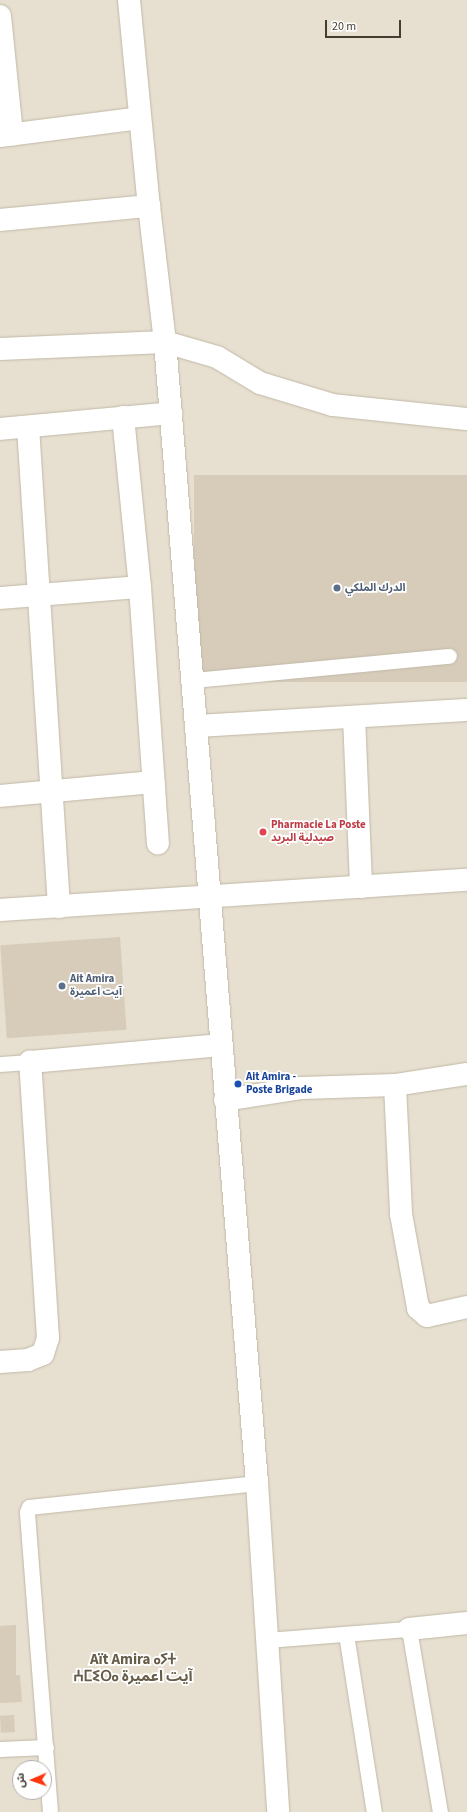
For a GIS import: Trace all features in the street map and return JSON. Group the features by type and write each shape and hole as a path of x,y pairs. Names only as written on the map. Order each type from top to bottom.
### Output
{"street":[{"path":"130,0 149,206 165,342 193,680 225,1100 257,1483 278,1812"},
{"path":"0,16 6,135 140,118"},
{"path":"0,220 149,206"},
{"path":"0,349 165,342 216,357 260,383 333,405 467,419"},
{"path":"0,429 171,413"},
{"path":"123,417 140,587 158,843"},
{"path":"28,426 59,907"},
{"path":"0,598 140,587"},
{"path":"196,726 467,710"},
{"path":"354,717 361,887"},
{"path":"0,796 52,793 153,782"},
{"path":"0,910 209,898 467,880"},
{"path":"0,1362 28,1360 43,1354 48,1338 30,1062 221,1045"},
{"path":"225,1100 302,1088 395,1085 467,1074"},
{"path":"395,1085 401,1214 418,1308 427,1316 467,1307"},
{"path":"409,1629 467,1623"}],"lane":[{"path":"193,680 449,656"},
{"path":"0,1064 30,1062"},
{"path":"50,1812 27,1512 29,1507 257,1483"},
{"path":"268,1640 409,1629 440,1812"},
{"path":"346,1634 374,1812"},
{"path":"0,1749 46,1747"}],"shaded area":[{"path":"0,0 467,0 467,1812 0,1812"}],"building":[{"name":"الدرك الملكي","path":"194,475 467,475 467,682 194,682"},
{"path":"120,937 126,1030 7,1038 0,945"},
{"path":"16,1625 16,1675 20,1675 22,1702 0,1703 0,1626"},
{"path":"14,1715 15,1732 1,1733 0,1716"}],"place":[{"name":"الدرك الملكي","path":"337,588"},
{"name":"Pharmacie La Poste صيدلية البريد","path":"263,832"},
{"name":"Ait Amira آيت اعميرة","path":"62,986"},
{"name":"Ait Amira - Poste Brigade","path":"238,1084"}],"district":[{"name":"Aït Amira ⴰⵢⵜ ⵄⵎⵉⵔⴰ آيت اعميرة","path":"133,1668"}]}
